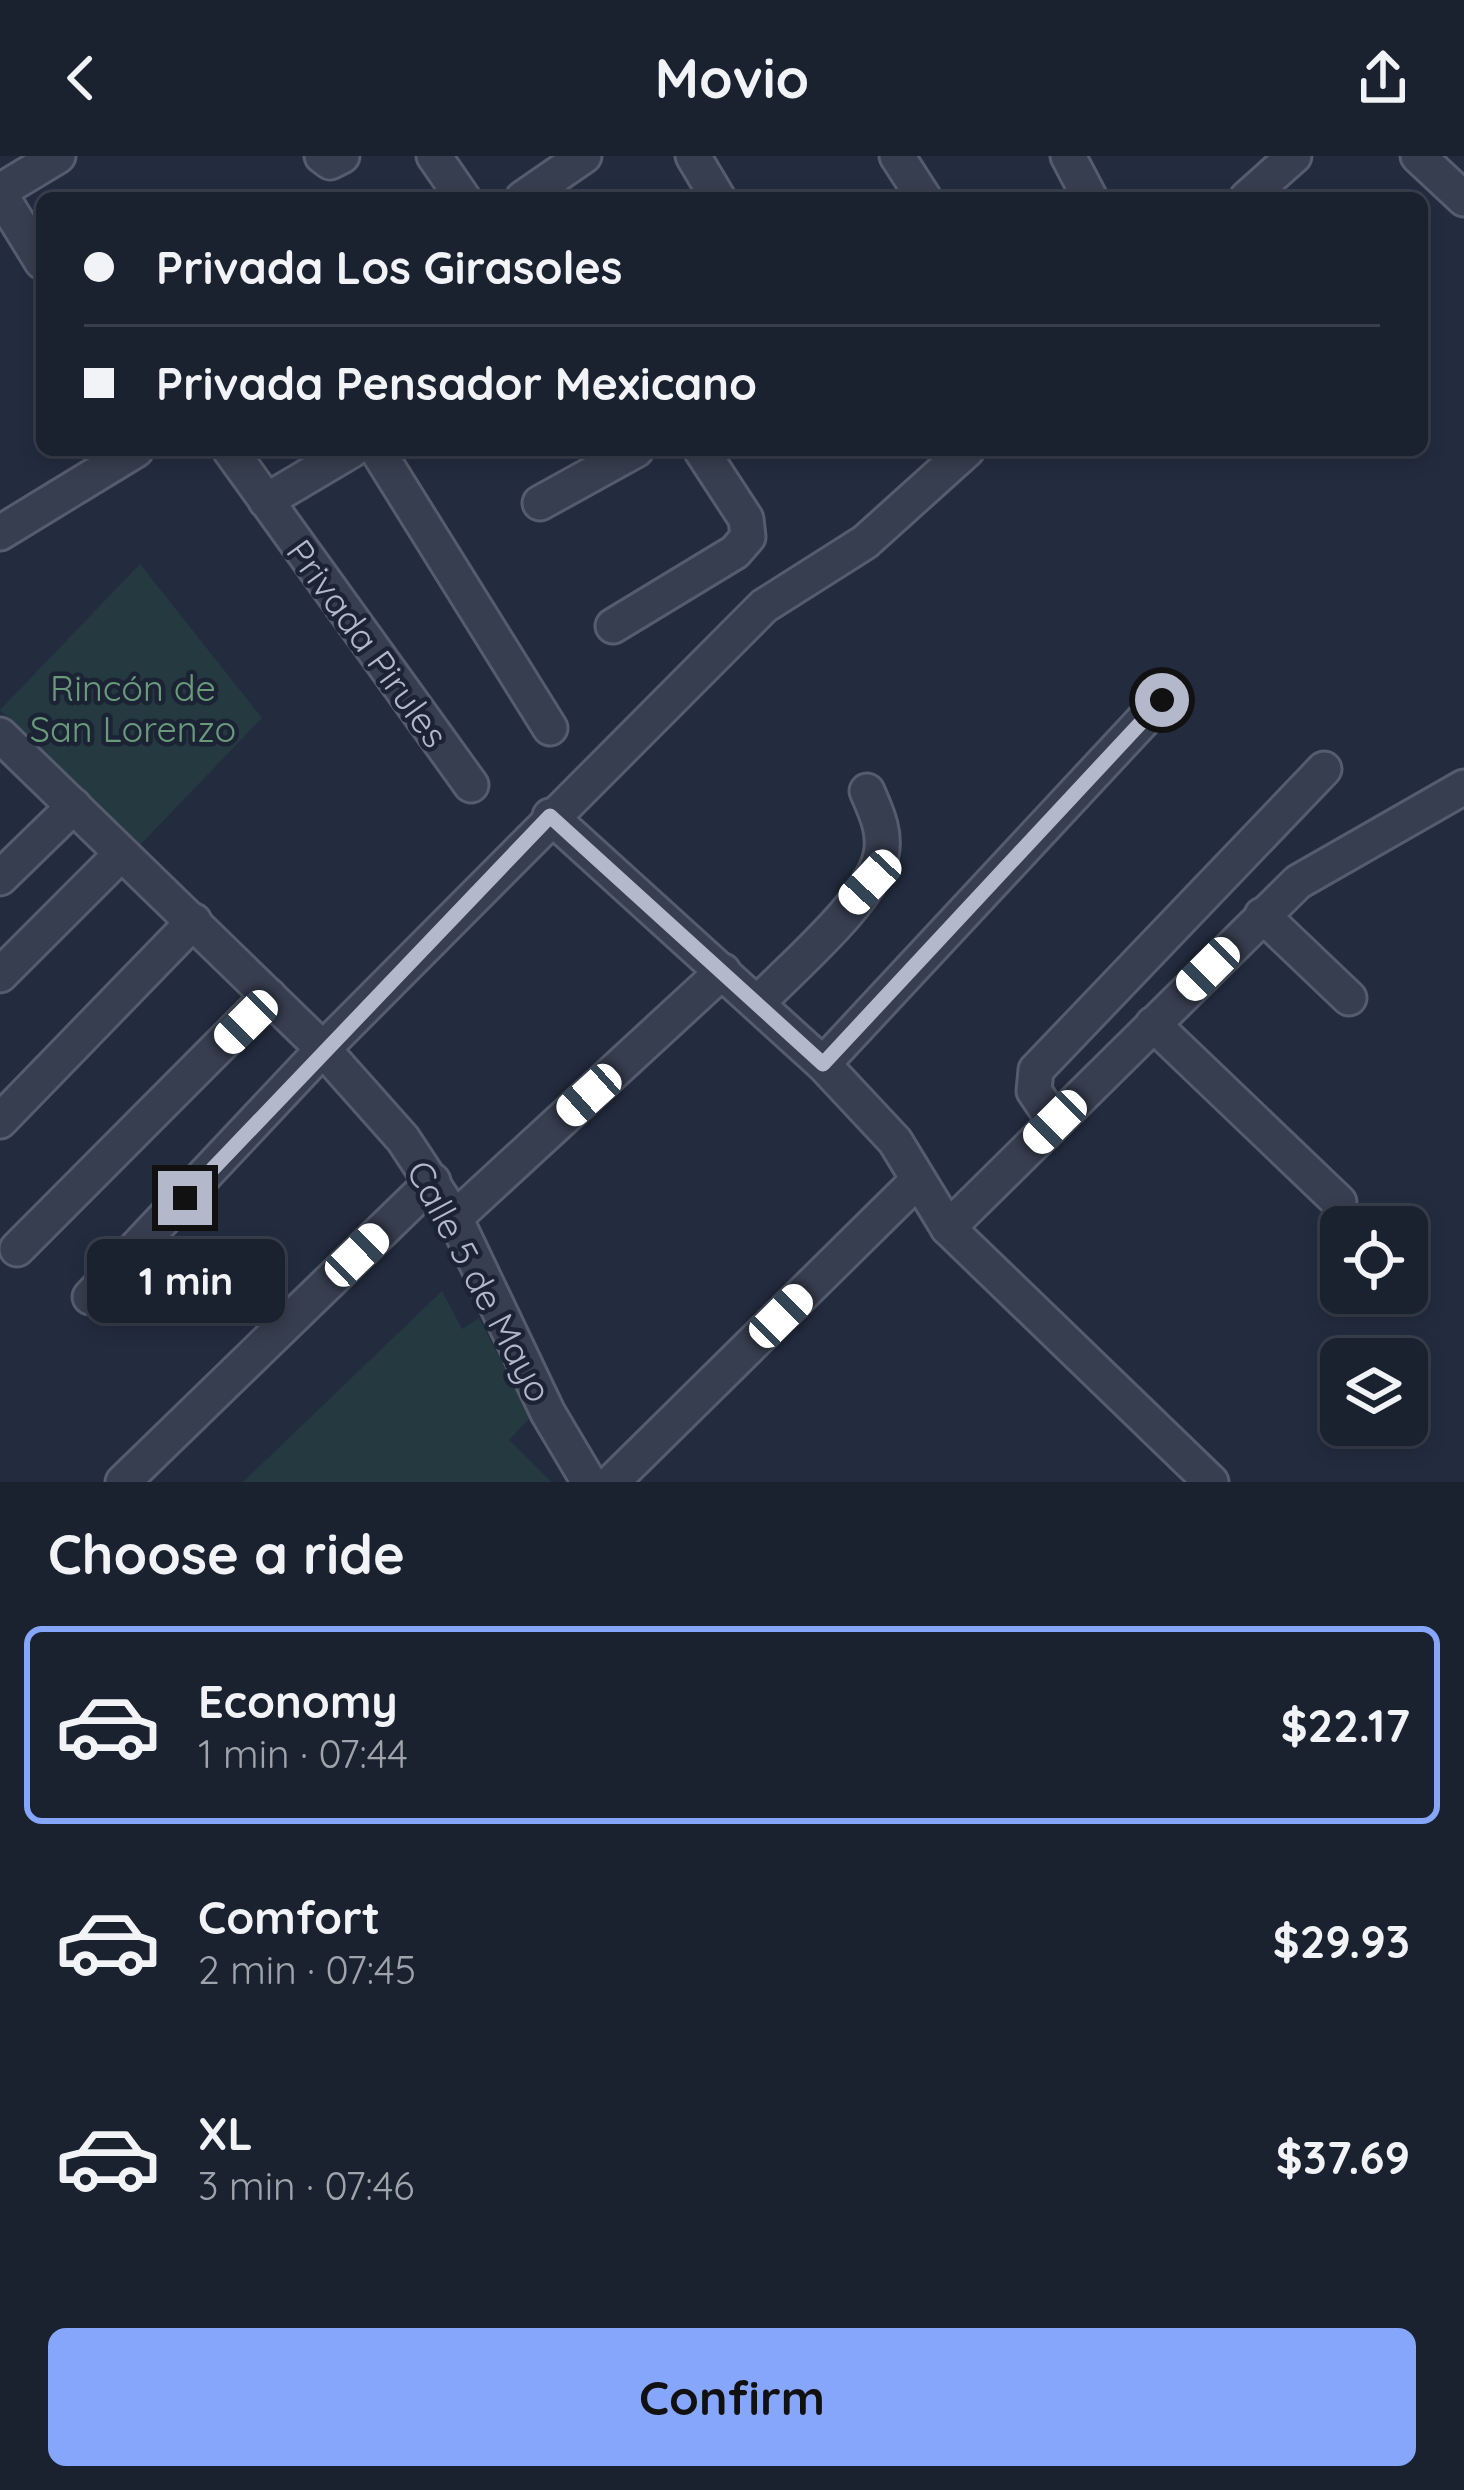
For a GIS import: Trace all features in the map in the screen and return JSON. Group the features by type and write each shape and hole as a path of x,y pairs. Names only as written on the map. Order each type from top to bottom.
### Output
{"street":[{"path":"36,252 0,192 58,156"},
{"path":"322,156 331,162 342,156"},
{"path":"434,156 459,192"},
{"path":"542,192 584,156"},
{"path":"897,156 920,192"},
{"path":"1068,156 1087,192"},
{"path":"1254,192 1294,156"},
{"path":"1418,156 1464,199"},
{"path":"695,157 715,192"},
{"path":"0,532 126,456"},
{"name":"Privada Pirules","path":"234,456 471,785"},
{"name":"Privada Pirules","path":"266,501 342,456"},
{"path":"381,456 550,728"},
{"path":"539,503 625,456"},
{"path":"613,626 735,552 748,537 746,519 705,456"},
{"path":"90,1297 322,1049 764,607 865,542 960,456"},
{"path":"823,1064 1162,700"},
{"name":"Calle 5 de Mayo","path":"1,738 322,1049 434,1181 548,1413 589,1482"},
{"path":"1055,1122 1034,1091 1036,1070 1324,769"},
{"path":"948,1228 1262,915 1336,858 1420,817 1464,787"},
{"path":"759,1002 870,882 882,834 867,791"},
{"path":"0,878 74,806"},
{"path":"550,816 823,1064 896,1141 916,1182 948,1228 1211,1482"},
{"path":"0,975 121,854"},
{"path":"1262,915 1349,998"},
{"path":"0,1120 194,921"},
{"path":"455,1218 723,971"},
{"path":"17,1249 269,996"},
{"path":"1154,1024 1339,1202"},
{"path":"123,1482 434,1181"},
{"path":"611,1482 916,1182"}],"green space":[{"name":"Rincón de San Lorenzo","path":"140,564 262,718 139,846 0,710"},
{"path":"442,1291 462,1329 479,1318 530,1418 509,1440 551,1482 243,1482"}],"route":[{"path":"185,1198 322,1049 550,816 823,1064 1162,700"}]}
